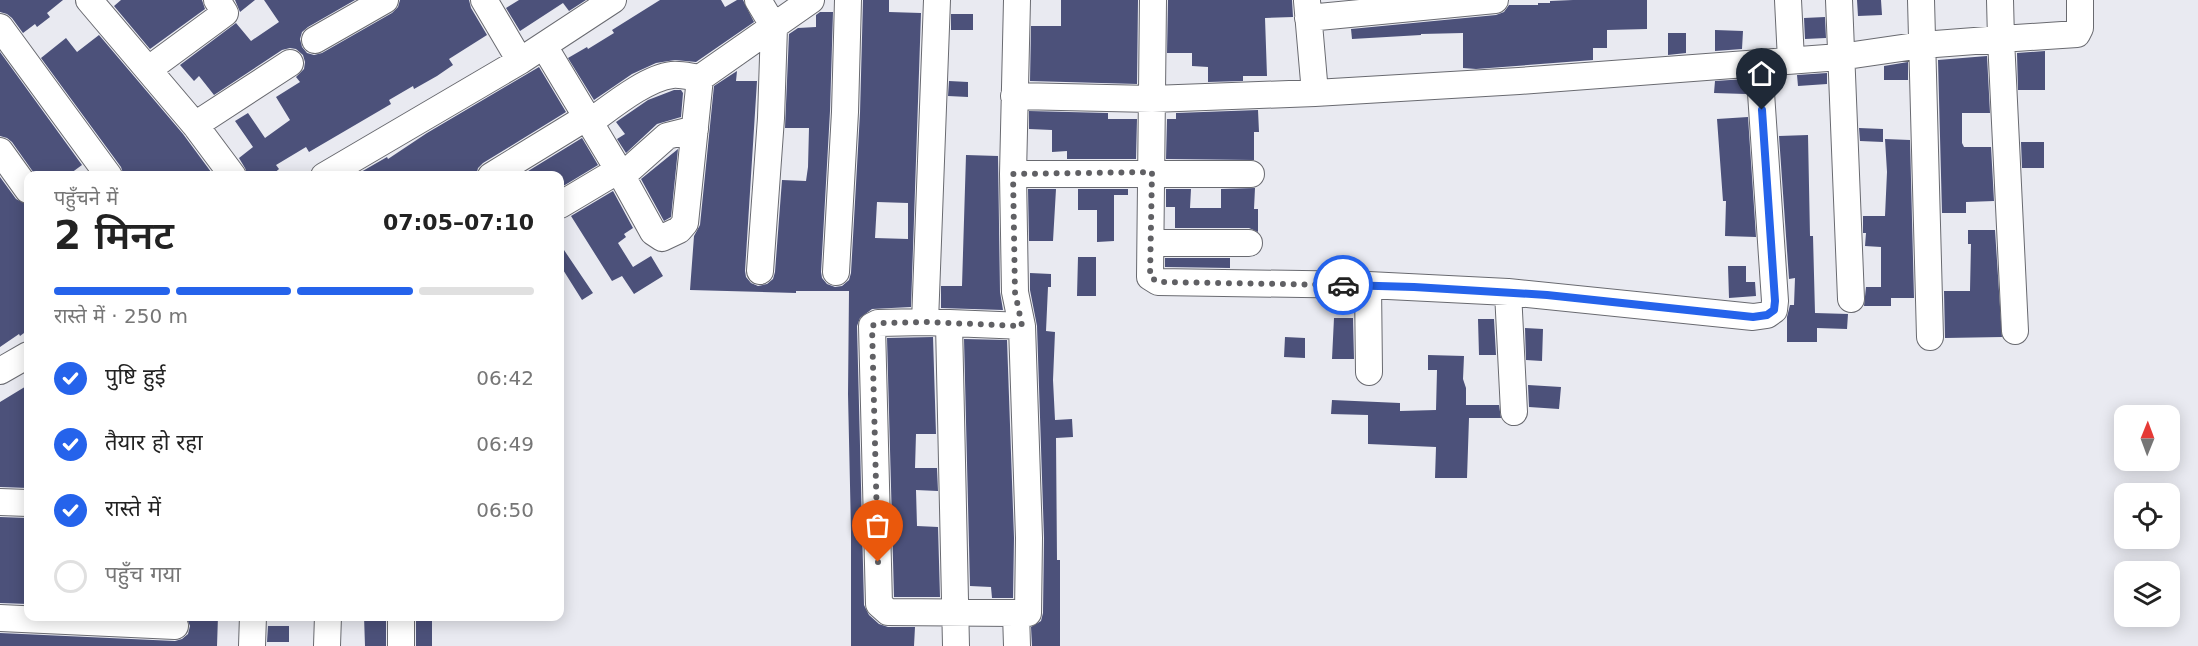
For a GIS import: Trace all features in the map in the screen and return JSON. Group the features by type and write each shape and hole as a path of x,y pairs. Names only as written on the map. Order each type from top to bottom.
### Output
{"street":[{"path":"149,69 225,13 217,0"},
{"path":"315,40 385,0"},
{"path":"484,0 520,61"},
{"path":"333,171 520,61 613,0"},
{"path":"758,0 774,27 771,118 760,271"},
{"path":"500,171 648,84 672,75 700,78 811,0"},
{"path":"836,272 845,112 848,0"},
{"path":"937,0 937,323 956,603 954,613 956,646"},
{"path":"1017,0 1013,174 1015,292 1022,326 1029,538 1028,613 888,612 879,604 872,326 878,323 937,323 1022,326"},
{"path":"1153,0 1150,277 1158,282 1368,285 1508,292 1753,317 1767,315 1774,310 1775,301 1759,63"},
{"path":"1315,93 1307,9 1495,0"},
{"path":"1788,0 1791,60"},
{"path":"1839,0 1851,299"},
{"path":"1921,0 1930,337"},
{"path":"2000,0 2015,331"},
{"path":"1014,96 1152,99 1315,93 1519,81 1840,57 1922,45 2077,34 2080,28 2080,0"},
{"path":"98,3 195,125 228,171"},
{"path":"0,27 105,171"},
{"path":"543,46 589,120 653,232 662,238 680,230 685,223 700,78"},
{"path":"195,125 290,63"},
{"path":"564,203 620,174 667,136 695,129"},
{"path":"0,151 24,184"},
{"path":"1013,174 1152,172 1251,174"},
{"path":"1151,243 1249,243"},
{"path":"1368,285 1370,372"},
{"path":"1508,292 1514,412"},
{"path":"0,371 24,357"},
{"path":"0,502 24,503"},
{"path":"1016,613 1017,646"},
{"path":"0,618 24,620"},
{"path":"44,621 175,630"},
{"path":"252,646 253,621"},
{"path":"327,646 328,621"},
{"path":"401,621 401,646"}],"building":[{"path":"0,0 63,0 47,13 50,17 37,27 35,24 23,33 12,18 0,12"},
{"path":"121,0 202,0 205,9 150,49 114,6"},
{"path":"235,0 255,0 240,12"},
{"path":"264,0 355,0 302,32 300,39 302,47 307,53 314,55 322,53 392,13 398,7 400,0 469,0 471,8 487,35 449,59 453,65 437,76 389,100 391,104 309,152 306,147 276,165 279,169 277,171 246,171 239,158 253,147 235,121 248,113 265,138 290,120 276,97 300,82 296,77 304,69 303,55 296,49 282,50 214,95 199,76 194,81 180,65 236,23 251,41 279,22"},
{"path":"519,0 586,0 569,11 563,3 520,31 506,8"},
{"path":"660,0 721,0 725,7 737,0 743,0 754,22 696,62 675,60 656,63 632,74 594,100 568,58 614,33 612,30"},
{"path":"863,0 889,0 889,12 921,13 911,307 872,309 860,318 857,326 864,605 869,615 879,624 888,627 915,627 914,646 851,646 849,291 796,291 796,293 690,290 694,236 700,225 714,86 737,71 736,81 757,81 745,271 751,283 758,286 767,284 773,279 775,272 782,180 806,181 808,167 809,128 785,128 789,34 798,28 816,27 816,15 820,12 833,12 821,272 827,284 835,287 842,286 849,280 851,273 860,113","holes":["877,202 908,203 908,239 875,238"]},
{"path":"1061,0 1138,0 1137,84 1030,81 1031,26 1061,26"},
{"path":"1168,0 1292,0 1293,17 1265,18 1267,76 1243,76 1243,81 1208,82 1208,67 1192,66 1192,53 1167,53"},
{"path":"1647,0 1647,29 1607,30 1607,48 1593,48 1593,60 1476,69 1463,68 1463,33 1352,39 1351,29 1496,15 1504,12 1509,5 1538,5 1538,3 1550,3 1550,1"},
{"path":"1857,0 1881,0 1882,15 1858,16"},
{"path":"951,14 973,14 973,30 951,30"},
{"path":"1825,17 1826,38 1805,39 1804,18"},
{"path":"1715,30 1743,31 1742,49 1715,51"},
{"path":"1668,33 1686,33 1686,53 1668,55"},
{"path":"99,35 183,134 210,171 122,171 41,58 66,38 77,52"},
{"path":"2045,51 2045,90 2018,90 2017,53"},
{"path":"0,52 82,165 74,171 32,171 12,142 0,136"},
{"path":"1987,56 1990,113 1962,113 1962,143 1964,147 1991,147 1994,201 1966,202 1966,213 1942,213 1938,60"},
{"path":"1908,62 1908,80 1884,80 1884,66"},
{"path":"539,67 566,112 483,163 477,171 363,171 387,157 388,159 427,133"},
{"path":"1827,73 1827,84 1798,86 1797,75"},
{"path":"1745,79 1746,94 1714,93 1715,81"},
{"path":"949,81 968,82 968,97 948,96"},
{"path":"674,90 681,90 683,93 681,117 657,124 626,153 617,139 625,134 616,122 648,100"},
{"path":"1258,110 1259,132 1254,132 1254,160 1166,159 1167,119 1176,119 1176,113"},
{"path":"1029,111 1108,113 1108,119 1137,119 1136,159 1067,159 1067,151 1052,152 1052,130 1029,129"},
{"path":"1748,117 1756,237 1725,236 1726,201 1723,201 1717,119"},
{"path":"1859,128 1883,129 1883,142 1860,141"},
{"path":"1808,135 1810,236 1813,236 1815,313 1848,314 1847,329 1817,328 1817,342 1787,342 1787,317 1790,305 1794,305 1795,278 1789,279 1779,136"},
{"path":"582,138 598,165 564,186 564,171 528,171"},
{"path":"1885,139 1910,140 1914,298 1891,298 1891,306 1864,306 1866,287 1881,287 1881,247 1865,246 1866,233 1863,233 1863,216 1885,216 1887,172"},
{"path":"2021,142 2044,142 2044,168 2022,168"},
{"path":"678,149 671,217 664,221 641,179"},
{"path":"966,155 998,156 1000,292 1003,310 941,308 941,286 962,286"},
{"path":"0,177 16,199 24,203 24,333 0,347"},
{"path":"1255,188 1254,209 1258,209 1258,232 1249,228 1175,228 1175,207 1166,207 1166,189 1191,189 1190,208 1221,208 1221,189"},
{"path":"1028,189 1056,189 1053,241 1029,241"},
{"path":"1078,189 1128,189 1128,195 1114,195 1114,241 1097,242 1097,210 1078,210"},
{"path":"613,191 633,228 624,234 626,237 618,243 633,267 651,256 663,276 634,294 622,276 612,281 571,216"},
{"path":"1968,230 1995,230 2002,337 1945,338 1944,291 1970,291 1971,244 1968,244"},
{"path":"564,250 593,293 582,300 564,271"},
{"path":"1078,257 1096,257 1096,296 1077,296"},
{"path":"1165,258 1230,258 1230,268 1165,267"},
{"path":"1728,266 1746,266 1746,282 1755,282 1756,296 1729,298"},
{"path":"1030,273 1051,274 1051,287 1048,287 1046,331 1055,332 1053,380 1055,420 1072,419 1073,437 1056,438 1060,646 1032,646 1031,627 1041,621 1043,613 1044,538 1037,326 1030,290"},
{"path":"1334,318 1353,318 1354,359 1332,359"},
{"path":"1478,319 1494,319 1496,355 1479,355"},
{"path":"1525,328 1543,329 1542,361 1526,360"},
{"path":"933,337 936,434 916,434 915,468 937,468 938,491 916,490 917,526 938,527 940,597 894,597 887,338"},
{"path":"1285,337 1305,338 1305,358 1284,357"},
{"path":"964,339 1007,340 1014,538 1013,598 992,598 991,587 970,586"},
{"path":"1428,355 1464,356 1463,379 1466,388 1466,405 1499,405 1501,418 1469,418 1467,478 1435,478 1436,447 1368,444 1368,415 1331,414 1332,400 1400,403 1400,411 1436,410 1437,370 1428,370"},
{"path":"1528,385 1561,387 1559,409 1529,407"},
{"path":"24,387 24,488 0,487 0,402"},
{"path":"0,517 24,518 24,604 0,603"},
{"path":"188,621 218,621 217,646 0,646 0,633 175,641 188,634 190,626"},
{"path":"364,621 386,621 386,646 365,646"},
{"path":"416,621 432,621 432,646 416,646"},
{"path":"268,626 289,626 289,642 267,642"}],"way so far":[{"path":"878,562 872,326 878,323 925,322 1022,326 1015,292 1013,174 1152,172 1150,277 1158,282 1343,285"}],"route":[{"path":"1343,285 1508,292 1753,317 1767,315 1774,310 1775,301 1762,110"}]}
